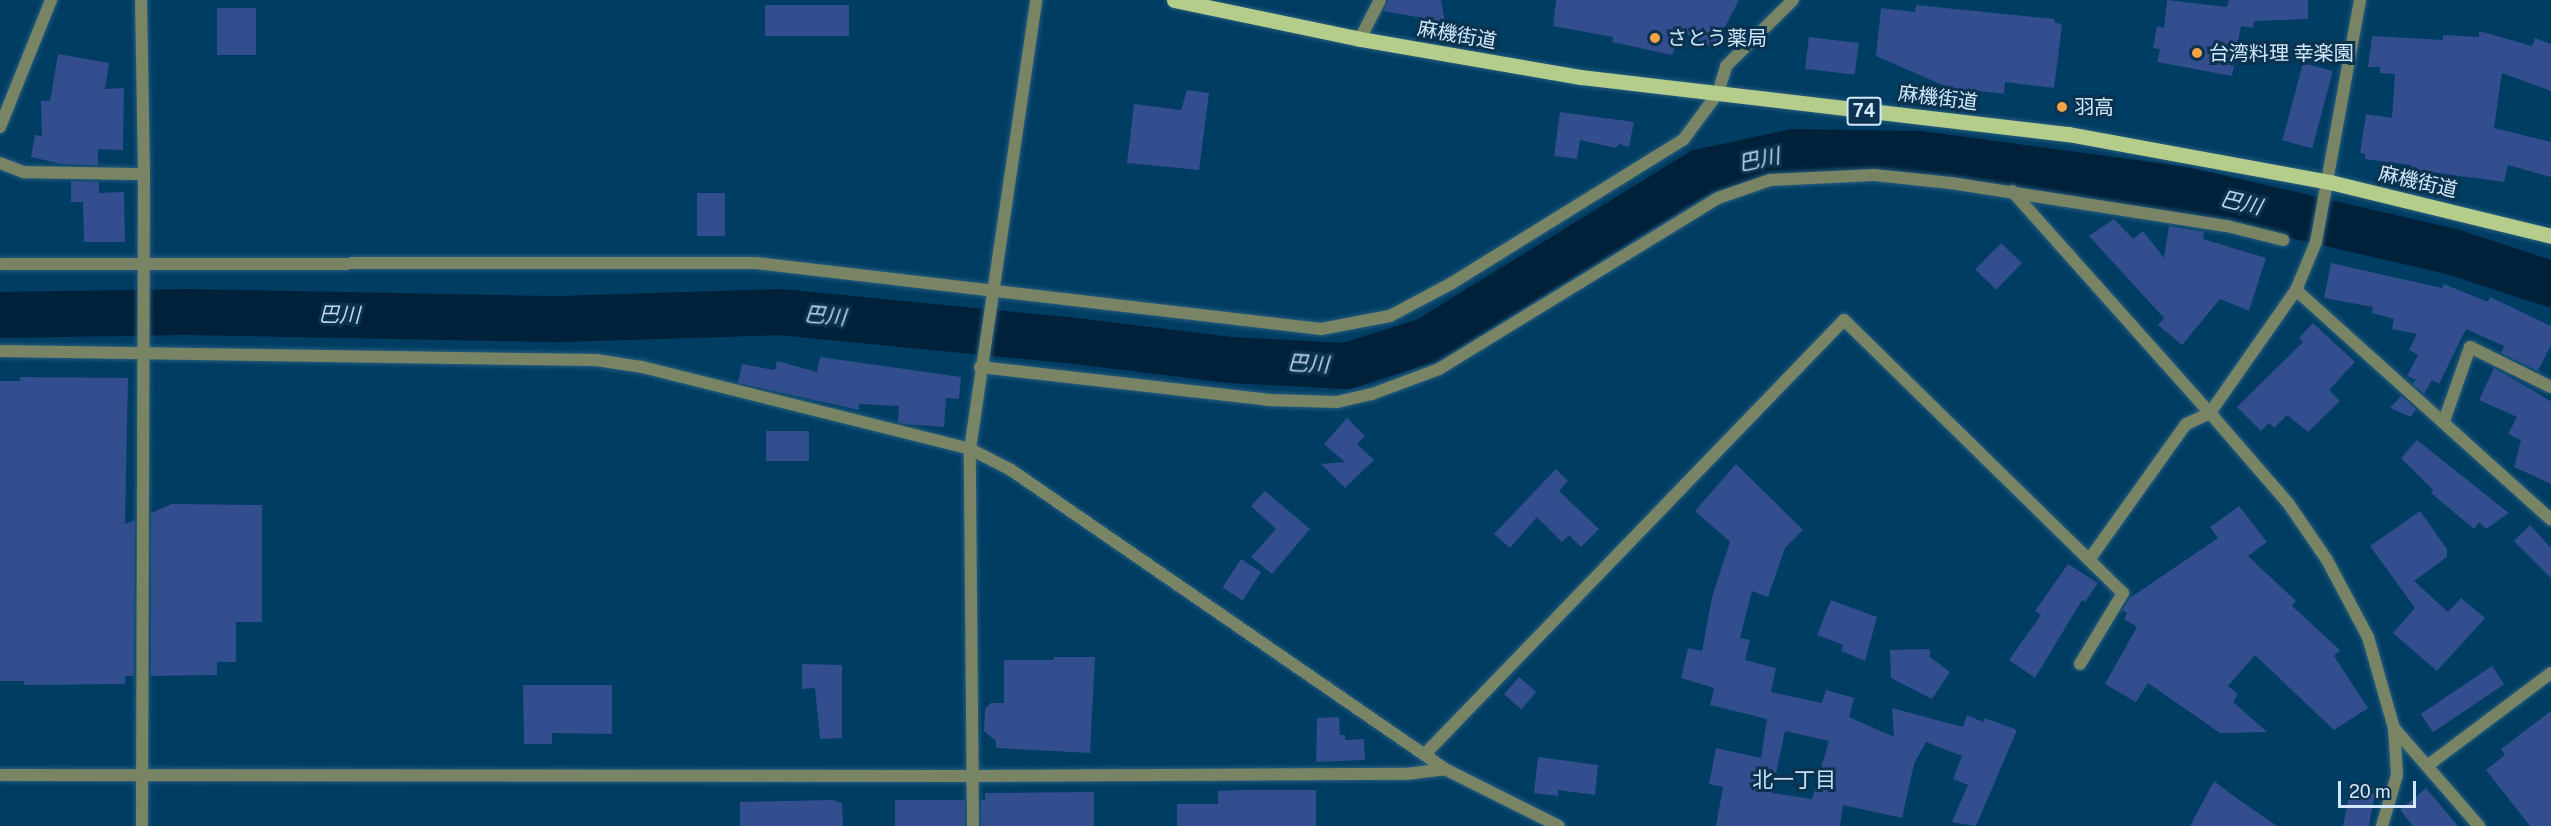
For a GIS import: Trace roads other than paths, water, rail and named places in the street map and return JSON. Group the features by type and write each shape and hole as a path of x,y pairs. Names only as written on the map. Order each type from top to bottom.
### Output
{"main road":[{"name":"麻機街道","path":"1174,0 1360,39 1581,77 2068,134 2330,182 2551,236"}],"street":[{"path":"0,127 51,0"},
{"path":"141,0 144,174 142,826"},
{"path":"973,826 970,450 980,367 1036,0"},
{"path":"1360,39 1380,0"},
{"path":"0,264 142,262 756,263 993,289 1321,330 1390,316 1452,283 1683,140 1718,93 1726,66 1793,0"},
{"path":"2089,560 2186,424 2210,413 2296,290 2316,242 2330,182 2360,0"},
{"path":"0,163 24,172 144,174"},
{"path":"980,367 1198,395 1337,402 1372,394 1439,369 1718,198 1744,186 1825,175 1874,176 2012,191 2227,226 2283,240"},
{"path":"2012,191 2288,503 2327,561 2368,637 2394,728 2397,775 2382,826"},
{"path":"2296,290 2444,421 2551,520"},
{"path":"1425,754 1844,320 2122,592 2080,664"},
{"path":"2444,421 2470,347 2551,387"},
{"path":"0,351 596,360 642,367 970,450 1011,470 1445,769 1559,826"},
{"path":"2427,765 2551,673"},
{"path":"2394,728 2479,826"},
{"path":"0,775 973,776 1406,774 1445,769"}],"waterway":[{"name":"巴川","path":"0,315 186,312 561,319 780,312 1068,340 1232,360 1346,366 1426,341 1701,172 1794,152 1920,154 2185,190 2453,252 2551,284"}],"place":[{"name":"さとう薬局","path":"1655,38"},
{"name":"台湾料理 幸楽園","path":"2197,53"},
{"name":"羽高","path":"2062,107"}],"district":[{"name":"北一丁目","path":"1794,780"}]}
